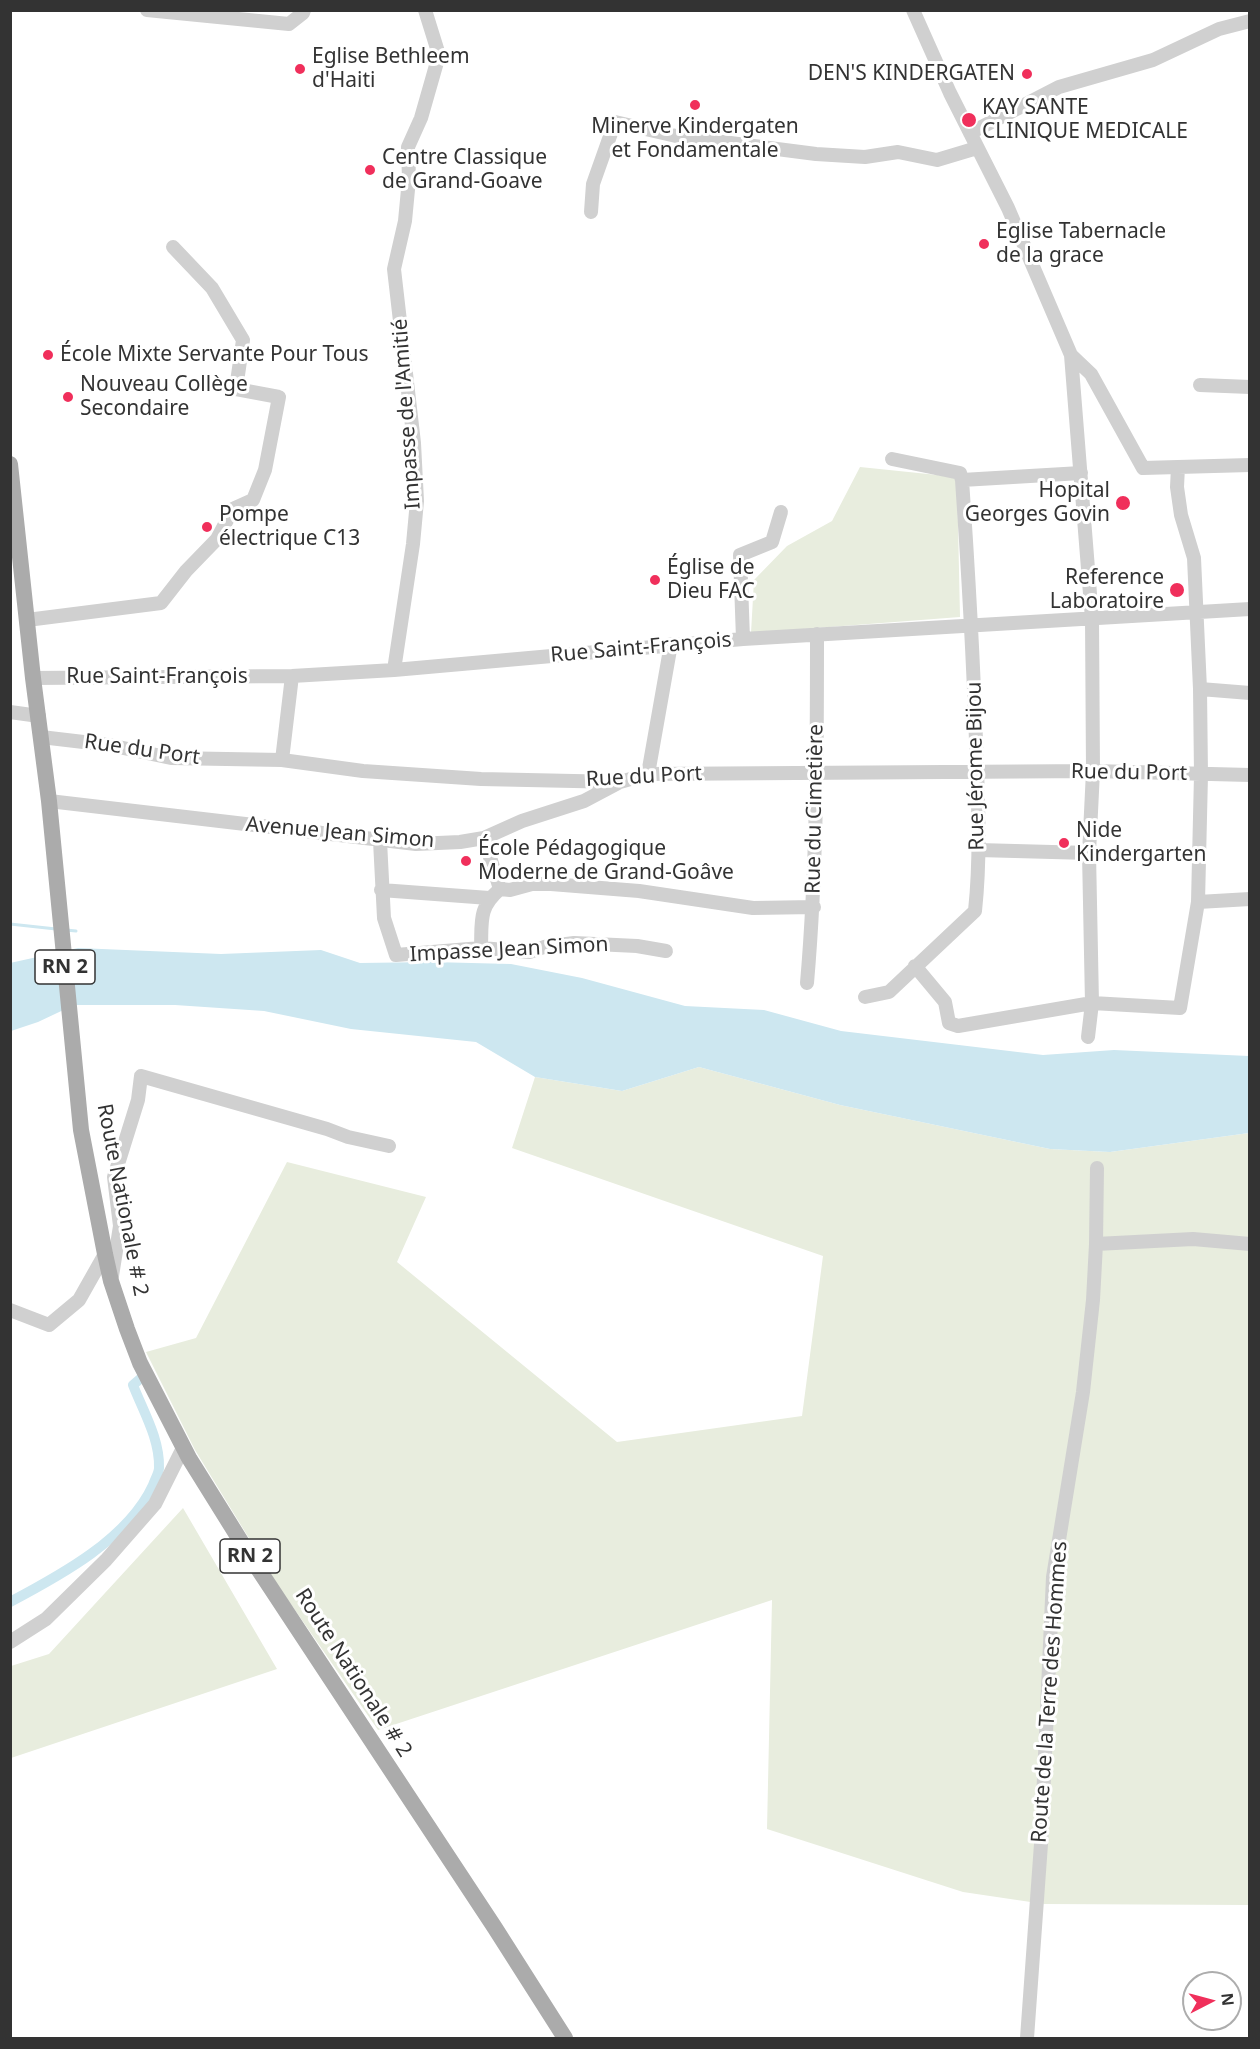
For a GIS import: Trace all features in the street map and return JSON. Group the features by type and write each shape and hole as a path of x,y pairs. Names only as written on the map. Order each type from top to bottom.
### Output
{"main road":[{"name":"Route Nationale # 2","path":"10,464 49,801 81,1130 111,1281 140,1363 183,1448 255,1564 566,2038"}],"street":[{"path":"147,10 289,24 304,10"},
{"name":"Impasse de l'Amitié","path":"394,670 413,544 417,501 414,443 394,269 405,221 410,179 408,147 421,118 439,55 425,10"},
{"path":"913,10 977,148 1008,208 1071,355 1092,619 1093,771 1089,853 1092,1003 1088,1037"},
{"path":"970,133 1059,87 1153,60 1219,29 1250,21"},
{"path":"591,212 593,184 615,122 676,136 816,154 866,157 898,152 937,160 977,148"},
{"path":"27,620 161,603 186,571 217,539 233,509 253,500 265,470 279,397 236,388 243,340 212,288 173,247"},
{"path":"1071,355 1091,374 1143,468 1250,465"},
{"path":"1200,385 1250,387"},
{"path":"892,459 960,473 962,480 1081,473"},
{"path":"915,966 945,1002 949,1023 958,1026 1092,1003 1180,1008 1198,902 1201,775 1194,558 1181,515 1178,467"},
{"name":"Rue Jérome Bijou","path":"866,997 889,992 975,911 978,849 977,773 972,625 962,480"},
{"path":"743,639 740,555 772,542 782,512"},
{"name":"Rue Saint-François","path":"33,678 292,676 394,670 671,644 1250,609"},
{"name":"Rue du Cimetière","path":"807,983 814,907 818,774 817,634"},
{"path":"648,774 671,644"},
{"path":"282,760 292,676"},
{"path":"1200,689 1250,693"},
{"path":"10,712 39,716"},
{"name":"Rue du Port","path":"41,737 110,745 171,758 282,760 363,771 481,778 620,782 648,774 1093,771 1250,776"},
{"name":"Avenue Jean Simon","path":"49,801 416,844 460,842 484,838 522,821 584,801 620,782"},
{"path":"484,838 495,894"},
{"name":"Impasse Jean Simon","path":"380,841 384,918 396,955 481,948 530,952 544,947 585,943 637,946 666,951"},
{"path":"978,849 1089,853"},
{"path":"381,890 495,894 532,884 551,884 639,891 753,908 814,907"},
{"path":"481,948 482,910 495,894"},
{"path":"1198,902 1250,899"},
{"path":"111,1281 120,1227 114,1177 138,1100 141,1076 343,1135 389,1146"},
{"name":"Route de la Terre des Hommes","path":"1027,2038 1041,1844 1053,1577 1083,1392 1093,1300 1097,1168"},
{"path":"1096,1244 1193,1239 1250,1244"},
{"path":"10,1310 49,1325 79,1300 105,1254"},
{"path":"10,1642 46,1619 106,1560 155,1504 183,1448"}],"shaded area":[{"path":"860,467 957,477 960,617 751,633 754,580 787,546 832,521"},
{"path":"699,1067 840,1105 1050,1149 1110,1152 1249,1133 1249,1905 1044,1904 963,1892 767,1829 772,1600 378,1730 277,1584 195,1450 146,1352 196,1338 287,1162 426,1197 397,1262 617,1442 802,1416 823,1256 512,1148 535,1077 622,1091"},
{"path":"183,1508 277,1669 11,1758 11,1666 49,1654"}],"water":[{"path":"78,948 221,954 321,950 360,963 511,964 582,978 685,1006 764,1010 841,1031 1043,1055 1114,1050 1249,1056 1249,1133 1110,1152 1050,1149 840,1105 699,1067 622,1091 535,1077 476,1042 351,1029 264,1011 175,1005 74,1005 38,1022 11,1031 10,963"}],"waterway":[{"path":"10,924 56,929"},
{"path":"66,930 76,931"},
{"path":"10,1602 91,1554 110,1539 142,1504 158,1474 159,1457 154,1436 133,1385 140,1379"}],"place":[{"name":"Eglise Bethleem d'Haiti","path":"300,69"},
{"name":"DEN'S KINDERGATEN","path":"1027,74"},
{"name":"Minerve Kindergaten et Fondamentale","path":"695,105"},
{"name":"KAY SANTE CLINIQUE MEDICALE","path":"969,120"},
{"name":"Centre Classique de Grand-Goave","path":"370,170"},
{"name":"Eglise Tabernacle de la grace","path":"984,244"},
{"name":"École Mixte Servante Pour Tous","path":"48,355"},
{"name":"Nouveau Collège Secondaire","path":"68,397"},
{"name":"Hopital Georges Govin","path":"1123,503"},
{"name":"Pompe électrique C13","path":"207,527"},
{"name":"Église de Dieu FAC","path":"655,580"},
{"name":"Reference Laboratoire","path":"1177,590"},
{"name":"Nide Kindergarten","path":"1064,843"},
{"name":"École Pédagogique Moderne de Grand-Goâve","path":"466,861"}]}
